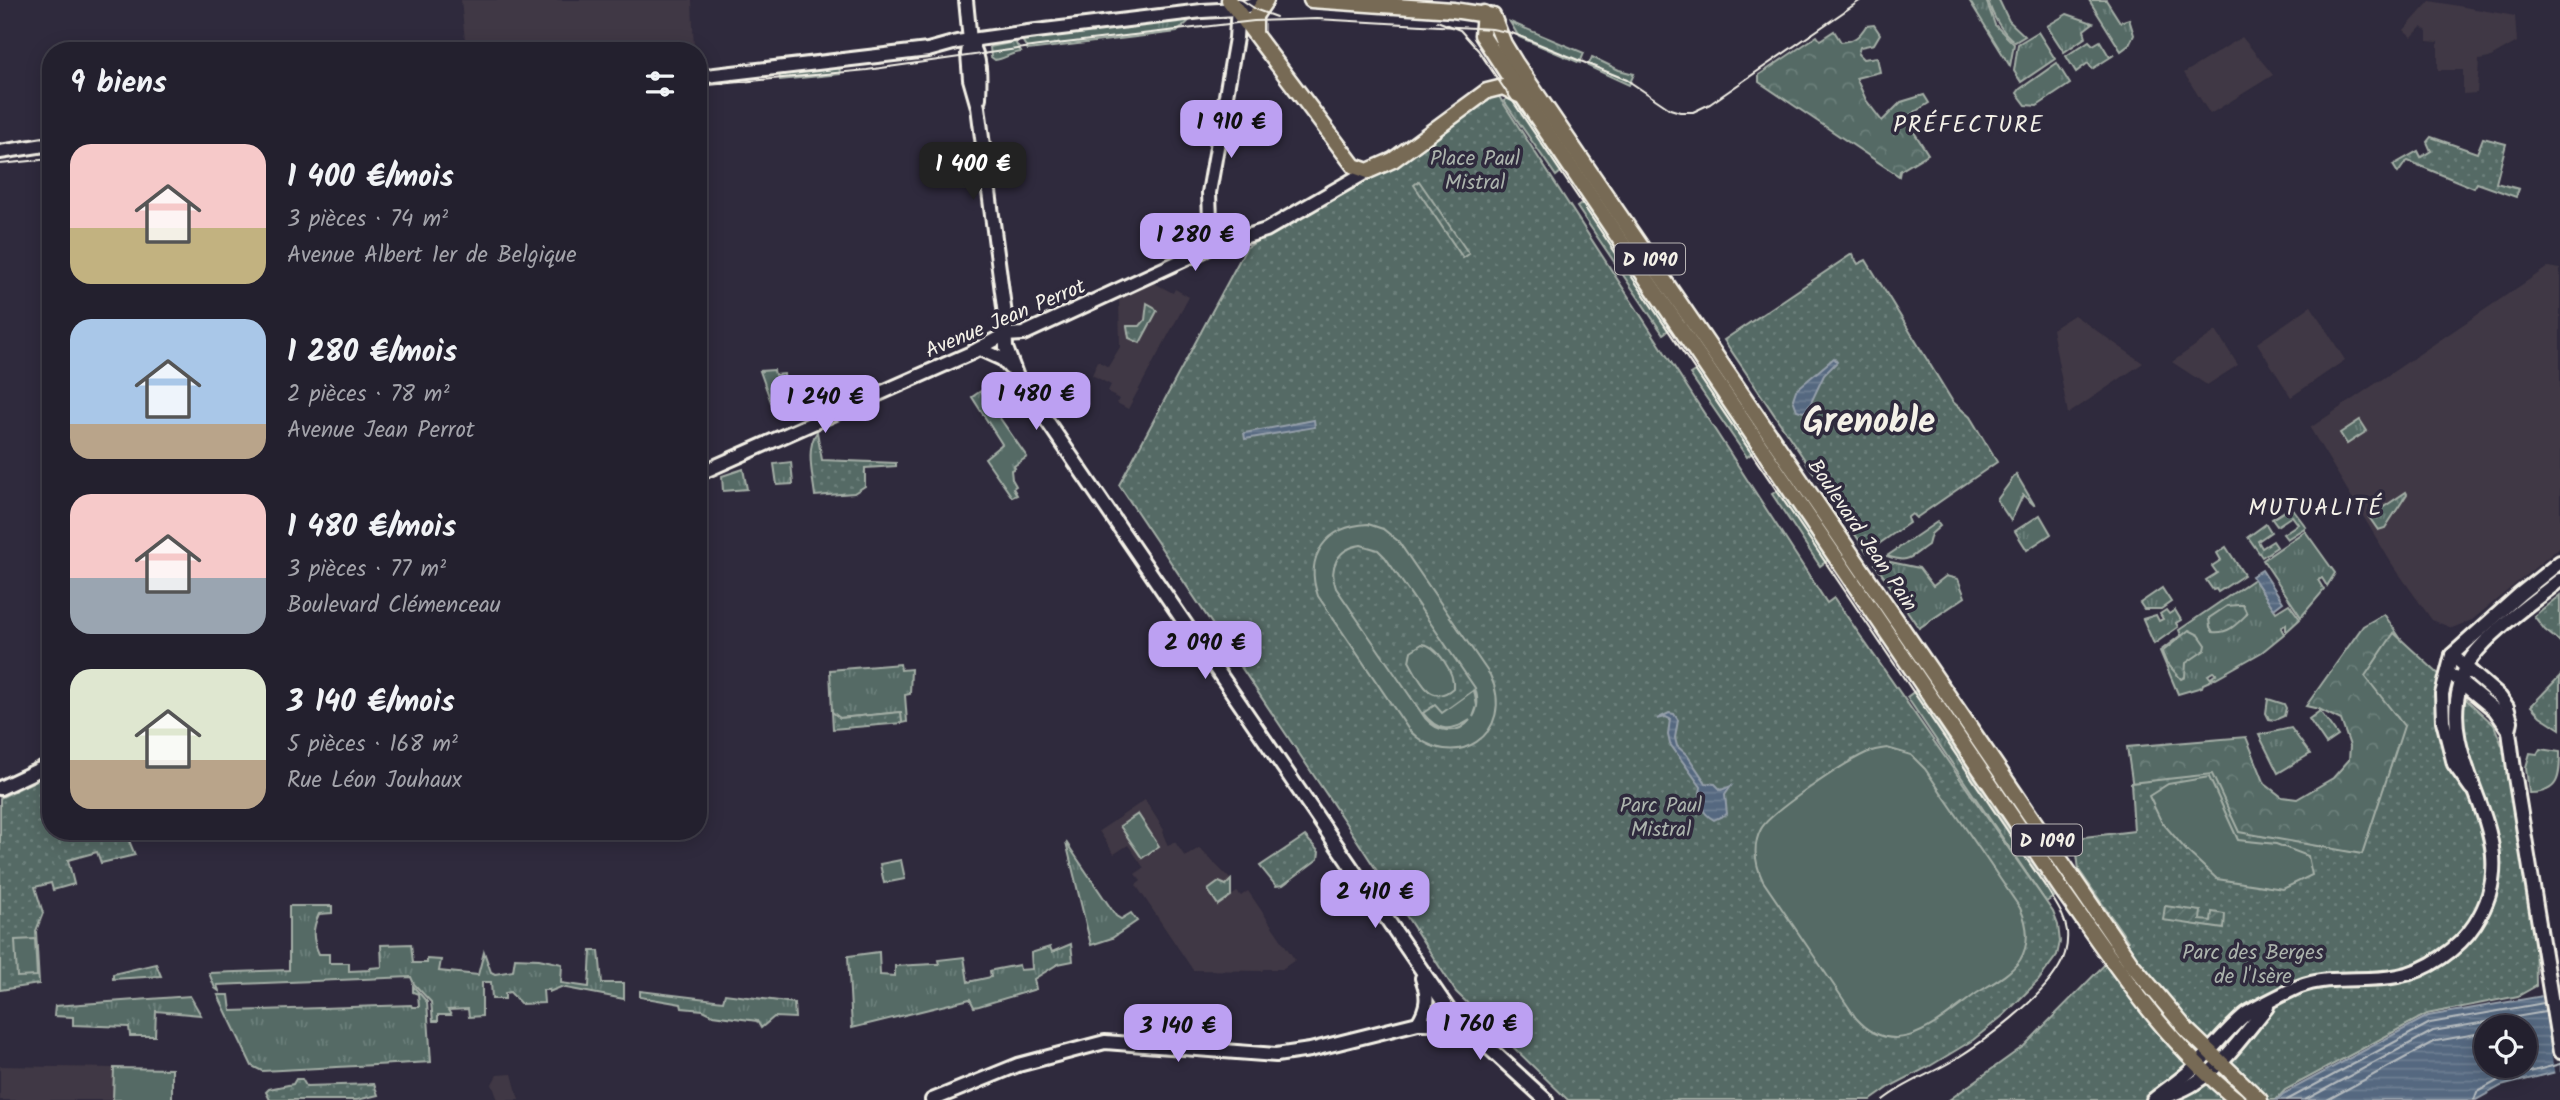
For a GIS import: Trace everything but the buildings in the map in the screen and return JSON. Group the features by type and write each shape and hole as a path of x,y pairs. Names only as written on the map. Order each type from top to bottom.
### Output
{"main road":[{"path":"966,0 970,79 978,107 1005,315 1004,335 1017,377"},
{"path":"707,76 928,50 970,41 1202,11 1235,3 1266,0"},
{"path":"1255,32 1255,16 1266,0"},
{"path":"1311,0 1489,15"},
{"path":"1235,3 1354,166 1368,171"},
{"path":"1235,3 1236,38 1209,193 1211,247 1266,230 1368,171 1393,160 1492,89 1508,88 1523,97"},
{"name":"Boulevard Jean Pain","path":"1489,15 1482,35 1523,97 2064,893 2152,1016 2201,1070"},
{"name":"Boulevard Jean Pain","path":"1489,15 1515,62 2105,926 2164,1005 2214,1058"},
{"path":"1236,38 1242,32 1255,32"},
{"path":"0,152 42,147"},
{"name":"Avenue Jean Perrot","path":"707,470 979,349 1004,335 1023,334 1211,247"},
{"path":"979,349 1002,359 1017,377 1451,1013 1546,1100"},
{"path":"2476,794 2454,764 2445,737 2442,707 2446,670 2452,655 2560,562"},
{"path":"2153,1100 2201,1070 2214,1058 2248,1013 2298,987 2331,979 2399,976 2438,960 2465,938 2487,903 2493,878 2492,840 2459,747 2454,722 2461,682 2477,651 2560,580"},
{"path":"2452,655 2500,698 2507,707 2511,721 2509,731 2560,1052"},
{"path":"2446,670 2495,710 2509,731"},
{"path":"0,788 42,768"},
{"path":"1418,965 1428,999 1425,1012 1418,1023"},
{"path":"932,1100 1018,1065 1105,1042 1276,1055 1310,1050 1418,1023 1425,1016 1451,1013"},
{"name":"D 1090","path":"2214,1058 2256,1096"},
{"path":"2159,1100 2191,1086 2201,1070"},
{"name":"D 1090","path":"2201,1070 2237,1100"}],"shaded area":[{"path":"461,0 692,0 694,42 465,42"},
{"path":"2430,1 2515,16 2517,42 2489,58 2479,60 2477,93 2463,94 2463,70 2438,70 2438,42 2427,41 2427,31 2421,27 2412,37 2404,30"},
{"path":"2242,37 2273,75 2210,114 2184,73"},
{"path":"2548,267 2560,269 2560,547 2472,620 2452,628 2432,620 2392,564 2310,428"},
{"path":"1154,283 1173,293 1175,289 1189,297 1128,409 1117,403 1119,399 1110,394 1108,391 1111,385 1092,375 1098,361 1108,367 1120,347 1119,299"},
{"path":"2311,306 2345,360 2291,397 2257,343"},
{"path":"2074,315 2143,363 2068,414 2052,329"},
{"path":"2216,331 2238,365 2207,385 2172,362"},
{"path":"1145,800 1164,830 1162,832 1168,846 1175,842 1185,857 1199,848 1231,880 1231,896 1237,892 1241,896 1248,891 1295,960 1282,969 1262,971 1193,970 1136,885 1141,881 1135,874 1144,868 1128,845 1114,854 1099,831"},
{"path":"0,1066 114,1068 113,1100 0,1100"},
{"path":"512,1074 519,1100 498,1100 492,1084 497,1075"}],"green space":[{"path":"1969,0 1986,0 1995,25 2014,44 2010,66"},
{"path":"1988,0 1999,0 2009,21 2025,36 2015,42 2010,38 1998,24"},
{"path":"2089,0 2106,0 2120,22 2129,19 2134,35 2129,45 2121,51"},
{"path":"2067,14 2093,23 2084,30 2086,37 2064,52 2047,26"},
{"path":"1190,20 1177,32 1028,50 1022,40"},
{"path":"1510,22 1584,53 1580,63 1519,37"},
{"path":"1874,25 1880,34 1874,44 1860,47 1858,54 1863,59 1877,57 1880,72 1856,78 1866,100 1882,121 1901,102 1924,95 1929,103 1905,118 1928,154 1900,171 1899,176 1759,82 1759,75 1817,36 1820,40 1834,31 1841,42 1856,38 1866,26"},
{"path":"2038,32 2055,59 2021,82 2014,71 2018,44"},
{"path":"2089,41 2093,45 2100,41 2109,56 2114,55 2092,69 2088,63 2076,72 2066,56"},
{"path":"1015,42 1021,52 995,60 991,57 990,47"},
{"path":"1592,57 1634,74 1629,85 1588,66"},
{"path":"2057,63 2070,84 2037,106 2026,105 2017,93"},
{"path":"839,64 840,74 780,80 779,70"},
{"name":"Parc Paul Mistral","path":"1496,92 1827,603 1834,598 2053,912 2058,925 2060,942 2057,955 2038,981 2005,1014 1973,1040 1871,1100 1568,1100 1456,992 1119,485 1246,248"},
{"path":"1512,95 1567,167 1556,176 1504,101"},
{"path":"2431,137 2477,153 2483,138 2506,144 2496,183 2519,189 2516,197 2477,183 2474,188 2408,161 2398,173 2393,165 2418,151 2421,157 2431,151 2427,142"},
{"path":"1419,181 1469,254 1463,258 1414,185"},
{"path":"1587,200 1662,309 1670,329 1663,334 1577,207"},
{"path":"1852,254 1858,264 1866,260 1953,402 1970,417 1997,462 1916,518 1912,514 1907,518 1909,523 1867,552 1724,340"},
{"path":"1147,303 1157,311 1140,343 1129,338 1127,326 1140,326 1145,320"},
{"path":"1701,367 1757,449 1747,457 1690,374"},
{"path":"774,370 775,375 784,374 786,396 771,402 760,371"},
{"path":"981,391 1027,457 1011,470 1016,486 1013,488 1017,495 1012,497 985,458 1002,444 972,397"},
{"path":"2360,420 2367,431 2347,444 2340,433"},
{"path":"817,432 822,460 896,463 896,466 865,468 865,486 854,493 815,496 811,446"},
{"path":"791,462 793,484 777,485 774,464"},
{"path":"743,469 747,489 723,491 722,476"},
{"path":"2016,474 2035,506 2023,495 2011,521 1997,500"},
{"path":"1783,487 1817,538 1828,560 1820,566 1772,494"},
{"path":"2406,492 2385,528 2378,530 2369,517"},
{"path":"2291,507 2306,527 2287,539 2283,534 2298,524 2292,516 2277,526 2272,519"},
{"path":"2040,515 2051,534 2027,550 2015,531"},
{"path":"1937,522 1940,526 1931,534 1928,545 1913,556 1901,559 1887,556"},
{"path":"1368,524 1383,529 1398,541 1490,675 1496,696 1495,715 1488,730 1476,742 1461,748 1444,749 1426,743 1409,730 1318,596 1314,582 1317,556 1322,546 1340,530","holes":["1361,545 1378,550 1475,688 1477,706 1474,690 1442,713 1435,705 1423,713 1434,724 1445,728 1457,727 1470,720 1459,728 1441,729 1425,718 1336,588 1334,566 1346,550"]},
{"path":"2266,524 2271,532 2258,541 2262,548 2273,541 2277,547 2262,557 2248,537"},
{"path":"2305,531 2335,573 2327,586 2322,578 2318,580 2324,590 2301,617 2263,560"},
{"path":"2226,547 2244,575 2218,592 2213,590 2206,580 2217,573 2212,566 2221,560 2217,553"},
{"path":"1881,560 1919,568 1933,586 1946,576 1958,579 1965,597 1919,628 1875,564"},
{"path":"2254,579 2276,612 2289,604 2300,619 2286,632 2286,624 2281,628 2284,634 2262,652 2214,679 2212,677 2216,674 2213,672 2208,675 2212,680 2202,687 2178,694 2160,651 2181,635 2179,630"},
{"path":"2162,588 2171,602 2161,609 2144,609 2140,603"},
{"path":"2560,595 2560,642 2545,630 2534,616"},
{"path":"2243,605 2247,614 2236,625 2228,630 2213,632 2209,618 2227,606"},
{"path":"2166,610 2169,614 2175,610 2181,620 2176,623 2178,627 2154,644 2143,619 2156,615 2159,621 2163,619 2160,614"},
{"path":"2384,614 2404,644 2432,740 2367,865 2138,821 2127,747 2246,737 2265,784 2282,797 2297,799 2333,778 2349,760 2350,746 2341,720 2306,706 2363,626"},
{"path":"2189,630 2199,635 2206,645 2205,650 2186,663 2185,677 2181,679 2166,662 2162,652"},
{"name":"Parc des Berges de l'Isère","path":"2394,633 2494,725 2505,753 2535,926 2536,986 2518,996 2427,1014 2285,1090 2276,1100 1949,1100 2024,1046 2128,941 2079,870 2075,838 2134,831 2131,783 2212,774 2239,832 2362,854 2404,726 2365,676"},
{"path":"1422,644 1439,654 1448,668 1453,688 1445,693 1438,695 1426,689 1409,661 1411,651"},
{"path":"900,664 901,670 911,669 910,694 905,695 907,722 902,723 900,712 839,718 832,712 830,670"},
{"path":"2560,676 2560,729 2540,716 2531,706"},
{"path":"1915,691 2054,897 2046,902 1907,697"},
{"path":"2268,699 2284,704 2284,716 2275,720 2269,719 2266,713"},
{"path":"2320,711 2338,736 2326,744 2309,719"},
{"path":"832,712 840,718 901,712 902,723 833,729"},
{"path":"2291,728 2310,754 2278,773 2259,735"},
{"path":"1887,748 1911,755 1925,769 2020,908 2027,934 2020,960 2006,974 1933,1025 1902,1037 1887,1037 1871,1031 1856,1018 1763,881 1756,855 1756,842 1761,829 1778,811 1856,758"},
{"path":"2540,749 2560,752 2558,776 2552,787 2529,793 2526,767 2530,753 2537,754"},
{"path":"42,777 42,840 129,840 135,855 101,863 97,852 68,860 74,884 53,890 51,883 35,887 43,913 36,931 39,984 0,990 0,798"},
{"path":"2209,777 2238,840 2276,844 2308,856 2312,875 2283,889 2217,879 2186,850 2161,821 2149,796 2168,784"},
{"path":"1138,814 1159,846 1142,858 1120,826"},
{"path":"1305,836 1319,852 1318,859 1283,885 1276,886 1260,866"},
{"path":"1066,842 1116,916 1121,919 1131,913 1137,921 1112,938 1091,945"},
{"path":"901,860 905,879 884,883 880,864"},
{"path":"1231,880 1231,896 1218,905 1208,890 1219,882 1226,885"},
{"path":"289,906 332,906 332,913 319,914 314,929 315,944 319,954 329,954 329,963 349,963 349,971 382,967 381,945 411,944 413,963 427,963 427,959 441,960 439,971 478,975 484,952 491,972 495,974 513,971 515,958 539,959 562,964 561,983 589,987 591,951 599,951 602,983 624,983 624,999 561,987 549,992 543,990 544,1003 521,1004 510,992 505,993 505,999 492,999 491,982 482,982 482,1016 469,1017 468,1009 448,1010 451,1015 438,1015 438,1021 433,1021 431,1002 411,977 217,985 219,991 215,988 209,973 289,970"},
{"path":"2165,906 2201,911 2200,920 2211,921 2212,912 2225,914 2224,929 2163,920"},
{"path":"35,939 37,976 17,977 15,940"},
{"path":"1071,944 1073,961 1058,964 1034,979 1036,989 979,1006 974,1007 970,999 852,1028 848,956 879,952 880,975 895,976 895,966 939,964 938,960 964,957 968,982 991,977 990,971 993,970 1019,965 1020,970 1032,969 1031,953 1050,947 1052,952"},
{"path":"156,964 161,976 113,979 113,974"},
{"path":"413,986 427,1002 431,1062 262,1071 252,1066 218,995 229,995 231,1011 411,1005 419,1007 418,994 413,992"},
{"path":"640,991 723,1001 725,994 794,1003 795,1018 774,1017 761,1028 757,1021 713,1015 703,1010 682,1008 681,1004 640,997"},
{"path":"190,996 201,1015 156,1011 155,1036 130,1036 129,1027 73,1025 73,1017 54,1016 55,1006"},
{"path":"114,1068 172,1069 172,1100 113,1100"},
{"path":"296,1079 302,1079 306,1086 374,1084 378,1095 357,1100 270,1100 266,1092 269,1089 293,1084"}],"water":[{"path":"1834,358 1837,362 1824,375 1808,409 1803,412 1797,410 1793,399 1796,390"},
{"path":"1314,420 1315,427 1245,439 1244,433"},
{"path":"2262,570 2283,602 2274,609 2252,576"},
{"path":"1669,713 1674,714 1678,720 1675,738 1677,746 1687,755 1706,783 1715,784 1721,790 1731,786 1725,795 1727,814 1714,820 1703,810 1700,801 1701,787 1670,744 1670,719 1657,719"},
{"path":"2560,993 2560,1071 2537,1077 2537,1015 2474,1015 2474,1078 2532,1078 2501,1086 2476,1100 2277,1100 2283,1094 2428,1016"}],"pier":[{"path":"2559,990 2560,1074 2555,1076 2541,993"}],"tram line":[{"path":"1242,0 1257,10 1276,17"},
{"path":"707,85 867,70 1039,46 1254,21 1317,19 1492,29 1512,33 1627,80 1670,109 1693,112 1710,104 1861,0"},
{"path":"1437,21 1460,30 1478,50 2062,915 2067,931 2065,954 2059,967 2039,993 1967,1052 1883,1100"},
{"path":"0,164 42,160"}],"district":[{"name":"PRÉFECTURE","path":"1969,124"},
{"name":"Grenoble","path":"1869,420"},
{"name":"MUTUALITÉ","path":"2316,507"}],"park label":[{"name":"Place Paul Mistral","path":"1475,170"}]}
